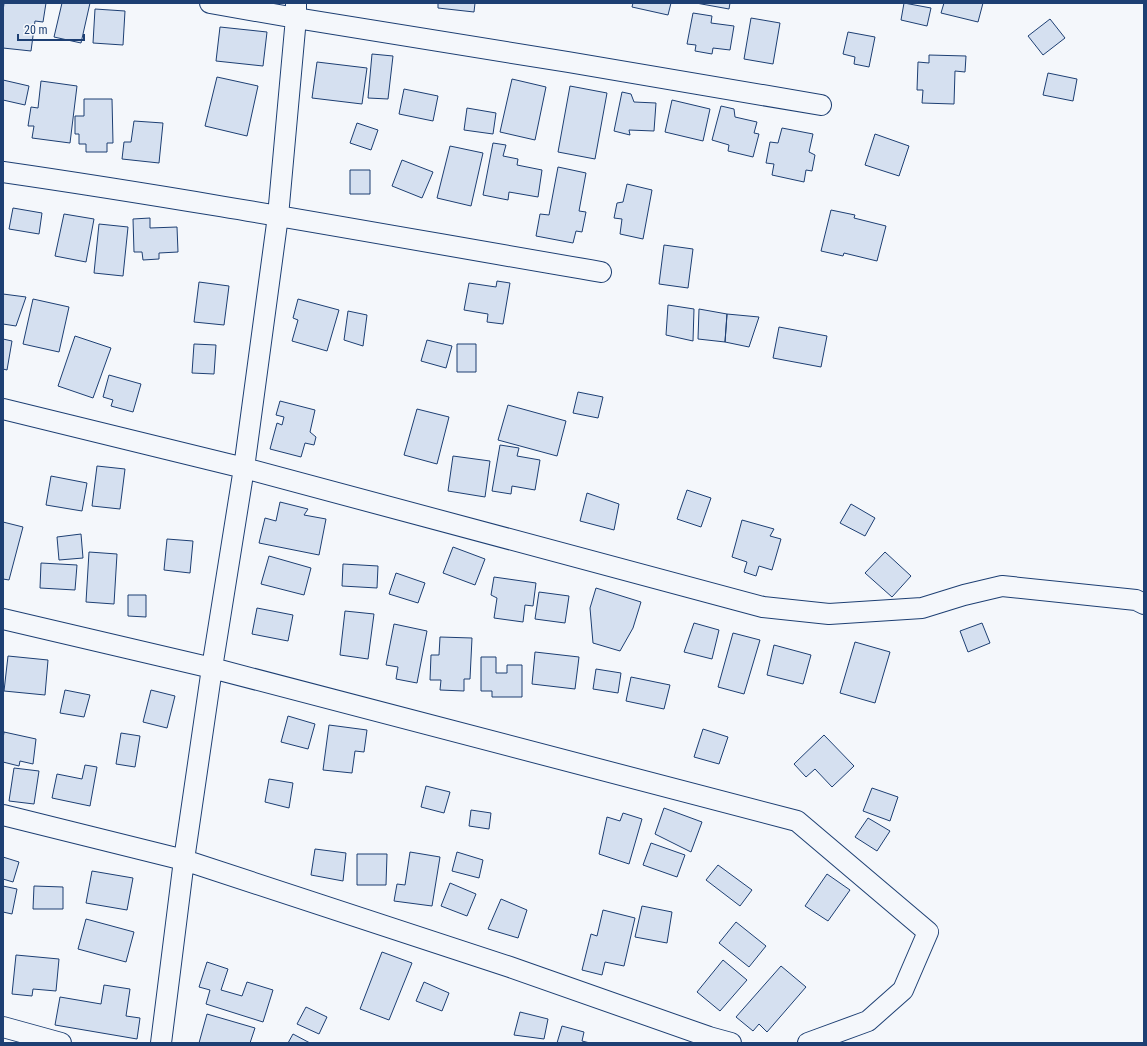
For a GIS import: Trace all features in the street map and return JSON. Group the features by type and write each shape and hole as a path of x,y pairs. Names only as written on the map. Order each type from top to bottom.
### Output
{"street":[{"path":"210,3 296,11 568,62 821,105"},
{"path":"161,1043 184,860 212,668 244,468 278,216 296,11"},
{"path":"3,172 278,216 601,272"},
{"path":"3,409 244,468 764,607 829,614 922,608 964,595 1002,586 1136,600 1144,604"},
{"path":"3,619 212,668 796,821 928,932 904,990 868,1021 808,1043"},
{"path":"3,815 184,860 510,967 709,1037 731,1043"},
{"path":"3,1027 61,1043"}],"building":[{"path":"4,3 46,3 43,22 35,21 31,51 3,48"},
{"path":"62,3 90,3 81,43 54,37"},
{"path":"438,3 475,3 474,12 438,8"},
{"path":"633,3 671,3 668,15 632,7"},
{"path":"696,3 730,3 729,9"},
{"path":"904,3 931,8 927,26 901,20"},
{"path":"944,3 983,3 978,22 941,13"},
{"path":"95,9 125,11 123,45 93,43"},
{"path":"693,13 712,16 711,23 734,26 730,50 713,48 712,54 695,51 696,45 687,44"},
{"path":"751,18 780,23 773,64 744,59"},
{"path":"1050,19 1065,38 1043,55 1028,36"},
{"path":"220,27 267,32 263,66 216,61"},
{"path":"848,32 875,37 869,67 854,64 855,57 843,54"},
{"path":"372,54 393,56 388,99 368,98"},
{"path":"929,55 966,56 965,72 955,71 954,104 922,103 923,90 917,90 918,62 929,63"},
{"path":"317,62 367,68 362,104 312,98"},
{"path":"1048,73 1077,79 1073,101 1043,95"},
{"path":"217,77 258,86 247,136 205,126"},
{"path":"512,79 546,87 535,140 500,132"},
{"path":"3,80 29,86 25,105 3,100"},
{"path":"41,81 77,86 70,143 32,138 34,126 28,126 31,107 38,108"},
{"path":"570,86 607,93 595,159 558,152"},
{"path":"404,89 438,96 433,121 399,114"},
{"path":"622,92 631,94 634,102 656,103 654,131 629,130 630,135 614,131"},
{"path":"84,99 112,99 113,143 107,143 107,152 86,152 86,144 79,144 79,134 75,134 75,116 84,116"},
{"path":"672,100 710,109 703,141 665,132"},
{"path":"721,106 734,109 735,117 757,122 754,133 759,134 753,157 728,151 729,145 712,140"},
{"path":"467,108 496,113 493,134 464,130"},
{"path":"134,121 163,123 159,163 122,159 124,142 131,142"},
{"path":"357,123 378,130 371,150 350,143"},
{"path":"782,128 813,134 809,152 815,155 812,171 806,170 804,182 772,175 774,164 766,163 770,142 778,143"},
{"path":"875,134 909,146 899,176 865,165"},
{"path":"493,143 506,145 503,156 518,159 517,165 542,170 538,197 509,192 508,200 483,195"},
{"path":"450,146 483,153 471,206 437,198"},
{"path":"402,160 433,172 422,198 392,186"},
{"path":"558,167 586,173 579,211 586,212 582,232 576,231 573,243 536,236 540,214 549,215"},
{"path":"350,170 370,170 370,194 350,194"},
{"path":"627,184 652,190 643,239 620,234 622,219 614,218 617,203 623,202"},
{"path":"13,208 42,213 39,234 9,229"},
{"path":"831,210 855,215 854,218 886,226 877,261 844,253 843,256 821,251"},
{"path":"64,214 94,219 86,262 55,256"},
{"path":"150,218 150,228 177,227 178,252 159,253 159,259 143,260 142,252 134,252 133,219"},
{"path":"99,224 128,227 123,276 94,273"},
{"path":"664,245 693,249 688,288 659,284"},
{"path":"497,281 510,283 503,324 487,322 488,314 464,310 469,283 496,287"},
{"path":"199,282 229,286 224,325 194,322"},
{"path":"3,294 26,297 16,326 3,324"},
{"path":"33,299 69,307 59,352 23,344"},
{"path":"298,299 339,310 327,351 292,341 298,320 293,318"},
{"path":"668,305 694,309 693,341 666,335"},
{"path":"699,309 727,314 725,342 698,339"},
{"path":"348,311 367,315 363,346 344,340"},
{"path":"727,314 759,317 749,347 725,342"},
{"path":"779,327 827,336 821,367 773,358"},
{"path":"75,336 111,348 93,398 58,386"},
{"path":"3,339 12,341 7,370 3,369"},
{"path":"427,340 452,346 446,368 421,361"},
{"path":"194,344 216,345 214,374 192,373"},
{"path":"457,344 476,344 476,372 457,372"},
{"path":"109,375 141,384 133,412 111,406 113,400 103,397"},
{"path":"578,392 603,397 598,418 573,413"},
{"path":"280,401 315,410 310,432 316,437 314,445 305,443 301,457 270,449 277,423 282,425 284,417 276,415"},
{"path":"508,405 566,421 557,456 498,440"},
{"path":"417,409 449,417 437,464 404,455"},
{"path":"500,445 519,448 517,456 540,460 535,490 512,486 511,494 492,491"},
{"path":"453,456 490,461 485,497 448,491"},
{"path":"97,466 125,469 120,509 92,506"},
{"path":"51,476 87,483 82,511 46,505"},
{"path":"687,490 711,498 701,527 677,519"},
{"path":"587,493 619,504 614,530 580,521"},
{"path":"280,502 308,509 304,515 326,519 319,555 259,543 265,518 276,521"},
{"path":"851,504 875,518 865,536 840,523"},
{"path":"742,520 774,529 770,536 781,539 772,570 759,566 756,576 744,572 747,562 732,557"},
{"path":"3,522 23,527 9,580 3,579"},
{"path":"81,534 83,558 59,560 57,537"},
{"path":"167,539 193,541 190,573 164,570"},
{"path":"453,547 485,559 475,585 443,573"},
{"path":"89,552 117,554 114,604 86,602"},
{"path":"885,552 911,576 892,597 865,573"},
{"path":"269,556 311,568 304,595 261,584"},
{"path":"41,563 77,565 75,590 40,588"},
{"path":"343,564 378,566 377,588 342,586"},
{"path":"396,573 425,583 418,603 389,594"},
{"path":"494,577 536,583 533,606 525,605 523,622 494,618 497,598 491,595"},
{"path":"596,588 641,602 633,628 620,651 593,643 590,608"},
{"path":"539,592 569,596 565,623 535,619"},
{"path":"128,595 146,595 146,617 128,616"},
{"path":"257,608 293,615 288,641 252,634"},
{"path":"345,611 374,614 368,659 340,655"},
{"path":"694,623 719,630 712,659 684,652"},
{"path":"982,623 990,643 968,652 960,631"},
{"path":"394,624 427,631 417,683 396,679 398,667 386,665"},
{"path":"733,633 760,640 744,694 718,687"},
{"path":"440,637 472,638 470,679 464,679 464,691 440,690 441,680 430,680 431,655 439,655"},
{"path":"855,642 890,652 875,703 840,693"},
{"path":"774,645 811,655 803,684 767,675"},
{"path":"535,652 579,657 575,689 532,684"},
{"path":"8,656 48,660 45,695 4,691"},
{"path":"481,657 496,657 496,673 507,673 507,665 522,665 522,697 492,697 492,691 481,691"},
{"path":"596,669 621,673 618,693 593,689"},
{"path":"631,677 670,685 664,709 626,701"},
{"path":"65,690 90,695 84,717 60,713"},
{"path":"151,690 175,696 167,728 143,722"},
{"path":"288,716 315,724 308,749 281,742"},
{"path":"329,725 367,730 364,752 355,751 352,773 323,770"},
{"path":"703,729 728,737 719,764 694,757"},
{"path":"4,732 36,739 33,764 20,761 19,766 3,762"},
{"path":"121,733 140,736 135,767 116,764"},
{"path":"824,735 854,766 832,787 815,769 806,777 794,764"},
{"path":"85,765 97,767 90,806 52,798 57,774 82,779"},
{"path":"14,768 39,771 34,804 9,801"},
{"path":"269,779 293,783 289,808 265,802"},
{"path":"426,786 450,792 444,813 421,807"},
{"path":"872,788 898,797 890,821 863,811"},
{"path":"664,808 702,822 691,852 655,834"},
{"path":"471,810 491,813 489,829 469,826"},
{"path":"623,813 642,819 629,864 599,854 607,817 620,821"},
{"path":"868,818 890,831 877,851 855,837"},
{"path":"651,843 685,855 677,877 643,865"},
{"path":"315,849 346,853 343,881 311,875"},
{"path":"410,852 440,857 432,906 394,901 397,884 405,885"},
{"path":"457,852 483,860 479,878 452,871"},
{"path":"357,854 387,854 386,885 357,885"},
{"path":"3,857 19,862 13,882 3,879"},
{"path":"718,865 752,890 740,906 706,880"},
{"path":"92,871 133,878 127,910 86,903"},
{"path":"827,874 850,890 828,921 805,906"},
{"path":"450,883 476,894 467,916 441,906"},
{"path":"3,886 17,889 12,914 3,912"},
{"path":"34,886 63,887 63,909 33,909"},
{"path":"501,899 527,910 518,938 488,929"},
{"path":"642,906 672,912 667,943 635,937"},
{"path":"603,910 635,918 624,966 605,962 602,975 582,970 591,934 597,936"},
{"path":"86,919 134,932 126,962 78,949"},
{"path":"736,922 766,946 749,967 719,943"},
{"path":"382,952 412,963 389,1020 360,1009"},
{"path":"16,955 59,959 56,991 33,989 32,996 12,994"},
{"path":"723,960 747,980 720,1011 697,992"},
{"path":"207,962 228,969 221,990 242,996 247,982 273,990 263,1022 206,1004 210,990 199,987"},
{"path":"781,966 806,987 767,1032 759,1024 753,1031 736,1017"},
{"path":"424,982 449,993 442,1011 416,1001"},
{"path":"104,985 130,989 126,1016 140,1018 137,1039 55,1025 60,997 101,1004"},
{"path":"306,1007 327,1017 319,1034 297,1024"},
{"path":"520,1012 548,1019 544,1039 514,1035"},
{"path":"207,1014 255,1028 250,1043 199,1043"},
{"path":"562,1026 584,1032 582,1041 590,1043 557,1043"},
{"path":"293,1034 310,1043 288,1043"}]}
